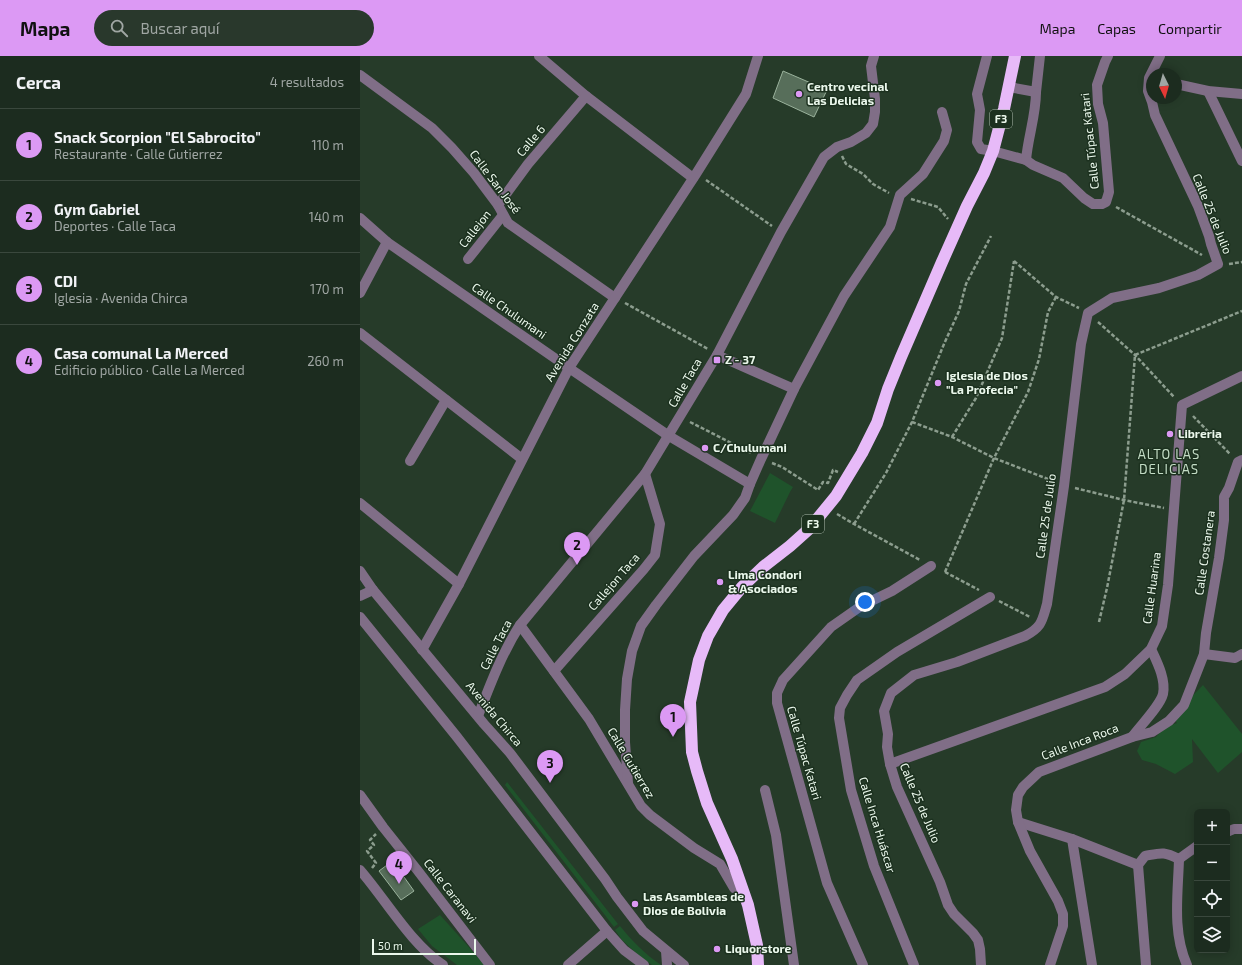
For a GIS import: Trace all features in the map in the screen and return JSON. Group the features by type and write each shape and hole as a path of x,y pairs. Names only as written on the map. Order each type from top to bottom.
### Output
{"highway":[{"name":"F3","path":"758,965 757,945 748,906 732,859 707,803 692,752 690,702 699,660 708,636 723,610 742,587 763,567 809,529 836,496 862,453 877,423 888,389 901,357 957,228 993,151 1015,56"}],"street":[{"path":"539,56 586,96 694,176"},
{"name":"Avenida Conzata","path":"422,650 459,584 569,368 746,94 758,56"},
{"name":"Calle Taca","path":"478,716 513,637 520,625 645,474 669,436 717,355 781,232 824,157 837,146 851,142 866,133 873,124 875,99 871,66 874,56"},
{"path":"987,56 977,94 980,110 978,142 981,149 1026,160 1033,165 1063,178 1084,198 1093,204 1102,204 1106,202"},
{"path":"1026,160 1027,147 1036,102 1040,56"},
{"name":"Calle Túpac Katari","path":"1106,202 1109,192 1103,123 1098,104 1097,85 1108,56"},
{"name":"Calle 25 de Julio","path":"1155,68 1160,56"},
{"name":"Calle San José","path":"360,75 432,128 474,173 498,205 508,223 615,298"},
{"path":"1182,85 1208,91 1242,94"},
{"path":"1009,87 1036,92"},
{"path":"1208,91 1242,162"},
{"name":"Calle 6","path":"498,205 528,164 586,96"},
{"name":"Calle 25 de Julio","path":"981,965 978,940 954,914 948,905 940,882 897,787 890,764 887,747 888,734 884,711 892,693 914,675 957,662 1025,636 1035,631 1042,623 1047,604 1064,486 1080,344 1088,313 1112,298 1159,288 1198,275 1218,264 1198,206 1155,115 1152,104"},
{"path":"628,783 624,710 632,651 641,626 694,556 733,515 745,498 761,459 794,389 844,296 890,227 900,196 923,174 944,141 947,130 942,112"},
{"name":"Callejon","path":"468,259 503,215"},
{"name":"Calle Chulumani","path":"360,218 386,242 569,368 669,436 750,484"},
{"path":"360,293 386,242"},
{"path":"360,333 522,459"},
{"path":"717,355 794,389"},
{"path":"1182,405 1242,376"},
{"path":"410,461 446,400"},
{"name":"Calle Huarina","path":"890,764 920,752 1105,688 1125,674 1151,649 1162,626 1168,585 1182,405"},
{"name":"Calle Costanera","path":"1204,654 1224,520 1224,496 1229,488 1240,461"},
{"name":"Callejon Taca","path":"554,671 644,570 655,555 660,524 645,474"},
{"path":"360,503 459,584"},
{"name":"Calle Túpac Katari","path":"863,965 828,884 777,703 777,693 783,680 831,627 861,606 892,591 931,566"},
{"name":"Avenida Chirca","path":"360,571 373,590 422,650 510,753 643,932 684,965"},
{"path":"360,596 373,590"},
{"name":"Calle Inca Huáscar","path":"914,965 874,866 851,790 839,718 840,708 857,680 896,652 990,597"},
{"path":"360,617 456,737 607,931 624,950 644,965"},
{"name":"Calle Gutierrez","path":"520,625 589,719 641,806 650,815 694,848 720,864 734,888 741,885"},
{"path":"1132,737 1157,706 1163,694 1162,677 1159,665 1151,649"},
{"path":"1204,654 1235,658 1242,654"},
{"name":"Calle Inca Roca","path":"1050,965 1063,926 1063,914 1058,901 1030,851 1018,822 1016,810 1018,796 1023,787 1039,772 1132,737 1152,732 1169,721 1184,704 1204,654"},
{"path":"764,790 776,835 794,965"},
{"name":"Calle Caranavi","path":"360,795 383,828 490,965"},
{"path":"1018,822 1072,839 1138,865"},
{"path":"1230,831 1242,829"},
{"path":"1072,839 1092,965"},
{"path":"1179,859 1194,848"},
{"path":"1146,965 1138,865 1145,856 1157,854 1166,853 1179,859"},
{"path":"1179,859 1177,914 1178,933 1182,954 1187,965"},
{"path":"362,873 412,937 433,959 443,965"},
{"path":"568,965 607,931"},
{"path":"666,951 667,965"}],"path":[{"path":"837,146 846,164 863,174 873,184 890,193 938,207 957,228"},
{"path":"694,176 781,232"},
{"path":"1106,202 1134,216 1218,264"},
{"path":"854,524 886,473 912,422 938,357 959,311 966,284 991,236"},
{"path":"952,437 976,398 1002,338 1014,261 1056,297 1088,313 1135,356 1182,405 1240,461"},
{"path":"945,572 994,458 1028,392 1039,359 1048,312 1056,297"},
{"path":"615,298 717,355"},
{"path":"1135,356 1242,311"},
{"path":"1099,622 1124,500 1135,356"},
{"path":"680,417 761,459 782,467 818,490 823,482 828,483 833,470 848,477"},
{"path":"912,422 952,437 994,458 1064,486 1174,510"},
{"path":"362,873 376,863 367,851 374,845 370,840 383,828"}],"green space":[{"path":"770,473 793,487 775,523 750,511"},
{"path":"1203,685 1242,734 1242,752 1218,773 1192,739 1193,762 1175,774 1156,764 1142,760 1137,751 1141,742 1156,737 1165,727 1177,723 1172,717"},
{"path":"507,782 618,924 614,927 505,785"},
{"path":"440,915 485,965 457,965 432,946 418,929"},
{"path":"620,926 639,947 661,965 652,965 622,940 615,930"}],"building":[{"name":"Centro vecinal Las Delicias","path":"783,71 827,90 814,117 773,98"},
{"path":"391,862 414,891 401,900 379,871"}],"place":[{"name":"Centro vecinal Las Delicias","path":"799,94"},
{"name":"Z - 37","path":"717,360"},
{"name":"Iglesia de Dios \"La Profecia\"","path":"938,383"},
{"name":"Libreria","path":"1170,434"},
{"name":"C/Chulumani","path":"705,448"},
{"name":"Gym Gabriel","path":"577,565"},
{"name":"Lima Condori & Asociados","path":"720,582"},
{"name":"Snack Scorpion \"El Sabrocito\"","path":"673,737"},
{"name":"CDI","path":"550,783"},
{"name":"Casa comunal La Merced","path":"399,884"},
{"name":"Las Asambleas de Dios de Bolivia","path":"635,904"},
{"name":"Liquorstore","path":"717,949"}],"district":[{"name":"ALTO LAS DELICIAS","path":"1169,462"}]}
